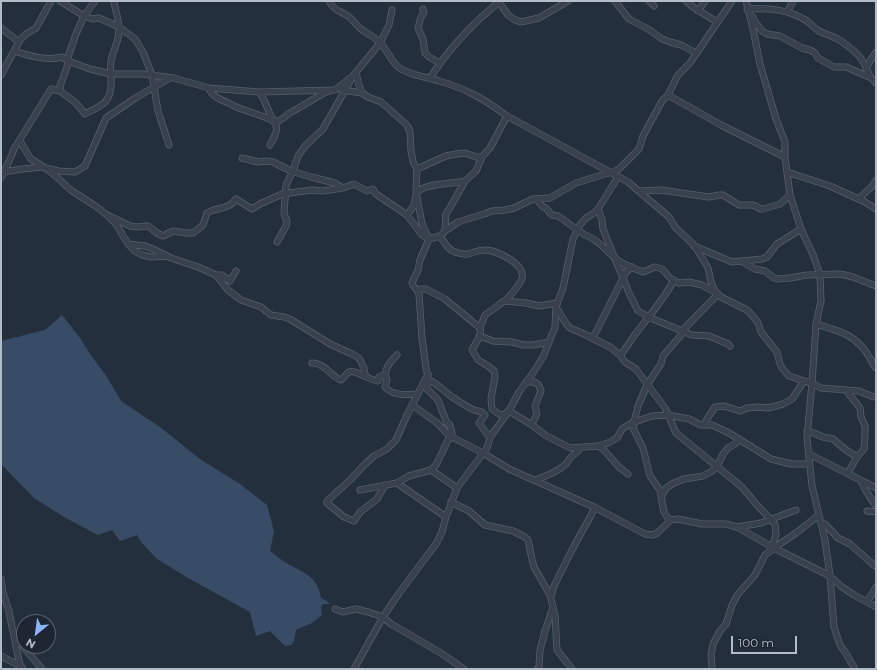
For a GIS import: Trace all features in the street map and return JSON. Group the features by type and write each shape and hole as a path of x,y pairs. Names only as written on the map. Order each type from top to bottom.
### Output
{"street":[{"path":"1,75 19,42 26,34 36,28 51,1"},
{"path":"60,1 84,16 93,19 99,18 119,27 135,39 143,52 152,75 158,111 169,145"},
{"path":"60,91 60,86 76,34 84,16 95,1"},
{"path":"2,175 14,149 51,89 60,91 76,103 85,114 106,100 111,90 111,63 119,38 119,27 114,1"},
{"path":"329,1 334,9 348,16 362,29 380,42 394,64 402,70 449,83 466,90 494,106 507,116 588,161 611,172 618,178 628,182 669,217 675,227 694,246 708,268 713,287 718,294"},
{"path":"430,78 440,63 464,34 499,2 508,15 521,22 539,18 568,1"},
{"path":"615,1 630,18 662,39 681,45 696,53"},
{"path":"649,1 654,6"},
{"path":"686,1 698,11 717,22"},
{"path":"698,11 705,1"},
{"path":"20,141 30,158 51,172 72,191 108,215 130,226 148,226 163,236 173,231 191,233 196,231 202,225 207,213 212,210 227,207 236,199 252,209 260,204 285,194 312,190 343,188 354,184 367,191 373,188 376,194 406,215 422,235 429,239 440,236 458,222 492,211 514,208 528,201 550,198 576,183 620,169 639,149 642,136 662,101 668,95 678,75 688,66 732,1"},
{"path":"746,1 760,64 776,119 785,142 785,157 790,195 801,229 814,257 820,275 821,301 816,324 807,438 812,486 821,524 830,576 834,627 840,645 855,669"},
{"path":"787,12 793,1"},
{"path":"423,9 424,12 420,17 418,28 423,40 425,53 440,63"},
{"path":"748,9 769,9 787,12 807,21 820,32 836,38 861,58 869,77"},
{"path":"748,9 755,22 762,31 767,34 780,36 802,48 810,50 815,53 818,58 834,66 846,68 869,77 876,83"},
{"path":"208,88 213,96 236,107 273,121 279,121 324,93 336,90 354,74 380,42 389,25 392,10"},
{"path":"1,28 19,42"},
{"path":"14,51 30,56 54,59 62,57 68,61 90,69 111,74 152,75 194,83 208,88 259,92 336,90 362,93"},
{"path":"866,69 876,52"},
{"path":"277,242 286,226 284,214 286,185 298,156 306,145 323,129 354,74"},
{"path":"354,74 362,93 368,98 381,102 407,125 410,132 413,162 417,169 416,195 422,224 429,239 412,283 418,290 419,294 422,338 428,377 426,388 438,400 447,423 450,425 451,437 436,465 431,470 409,476 397,483 360,490"},
{"path":"2,175 22,169 42,167 58,171 75,172 85,166 106,118 137,97 170,78"},
{"path":"259,92 277,128 270,145"},
{"path":"668,95 723,126 785,157"},
{"path":"445,231 446,214 465,181 476,171 482,157 490,148 507,116"},
{"path":"417,169 446,156 456,154 465,153 476,158 482,157"},
{"path":"242,158 258,162 273,162 311,178 335,183 343,188"},
{"path":"787,172 830,186 868,203 876,209"},
{"path":"354,669 383,617 436,544 442,532 457,488 488,448 490,438 543,357 555,327 556,305 563,288 573,239 586,218 598,209 618,178"},
{"path":"859,199 873,186 876,180"},
{"path":"406,215 411,210 416,195 420,190 435,185 465,181"},
{"path":"639,191 661,190 709,197 719,194 739,205 753,205 761,209 778,205 790,195"},
{"path":"536,199 552,215 558,216 585,235 590,236 603,246 615,259 632,268 643,272 655,267 662,269 679,283 689,282 702,285 721,297 747,310 758,323 761,332 777,352 780,364 789,376 826,389 859,391 876,397"},
{"path":"598,209 602,220 603,229 638,311 692,336 709,336 730,346"},
{"path":"108,215 116,224 134,251 151,257 167,256"},
{"path":"694,246 732,262 762,260 767,257 777,244 801,229"},
{"path":"440,236 453,251 469,255 478,251 488,250 508,258 522,270 522,278 520,283 506,300 485,315 480,328 480,336 472,350 478,360 494,371 495,377 492,410 504,415 509,410"},
{"path":"128,244 145,246 216,275 222,275 230,281 236,271"},
{"path":"741,262 755,269 765,271 777,279 840,274 876,286"},
{"path":"592,338 626,272 632,268"},
{"path":"216,275 228,290 240,300 261,307 271,315 290,319 330,344 359,358 364,368 364,376"},
{"path":"620,355 667,293 674,280"},
{"path":"418,290 426,289 445,299 480,328"},
{"path":"632,423 647,385 661,364 663,356 718,294"},
{"path":"506,300 539,306 556,305"},
{"path":"556,305 570,328 610,347 620,355 625,362 636,369 665,408 676,433 742,487 770,520 776,524 776,535 773,547"},
{"path":"816,324 836,329 851,337 867,354 872,364 876,368"},
{"path":"480,336 493,341 512,342 523,345 549,342"},
{"path":"312,362 321,364 335,377 342,380 349,372 353,372 377,382 379,378 384,375 389,363 398,355"},
{"path":"384,375 387,380 385,387 389,391 396,394 417,394"},
{"path":"386,485 378,499 360,512 354,521 344,517 327,503 327,501 350,480 366,462 387,449 396,440 417,394 428,377"},
{"path":"428,377 440,388 474,410 479,410 485,415 479,423 490,438"},
{"path":"704,425 715,407 724,406 740,411 747,408 768,408 783,404 792,399 804,381"},
{"path":"526,382 534,382 538,384 541,391 535,406 537,414 532,425"},
{"path":"846,390 860,408 866,435 864,449 857,457 848,473"},
{"path":"412,405 436,422 451,437 483,453 509,469 596,508 644,534 653,535 671,520 678,519 702,524 726,524 737,527 830,576 842,587 876,607"},
{"path":"509,410 567,447 580,448 608,443 615,440 622,429 632,423 652,416 668,415 689,419 701,425 712,426 739,439 771,459 791,464 810,464"},
{"path":"632,423 646,456 650,476 660,490 664,512 671,520"},
{"path":"807,431 822,437 833,439 857,457"},
{"path":"662,496 666,488 674,483 684,479 702,476 717,467 723,454 739,439"},
{"path":"598,446 603,449 619,467 628,474"},
{"path":"535,480 563,467 580,448"},
{"path":"809,454 876,488"},
{"path":"431,470 457,488"},
{"path":"861,480 876,506"},
{"path":"397,483 446,517"},
{"path":"452,502 469,511 485,525 513,532 525,537 528,540 533,563 550,595 553,607 558,650 572,669"},
{"path":"551,596 554,586 572,548 596,508"},
{"path":"737,527 761,523 796,510"},
{"path":"866,511 876,512"},
{"path":"712,669 711,655 714,644 720,631 726,624 732,605 739,592 757,573 765,555 773,547 796,534 819,515"},
{"path":"821,524 825,524 838,538 850,544 876,567"},
{"path":"1,579 3,593 9,611 22,668"},
{"path":"867,602 876,587"},
{"path":"538,669 540,650 553,607"},
{"path":"336,609 343,612 356,609 383,617 391,624 441,653 464,669"},
{"path":"14,635 42,669"},
{"path":"1,656 22,668"}],"water":[{"path":"62,315 107,377 121,401 160,427 200,459 240,484 267,505 274,531 270,551 286,563 310,576 317,585 321,598 330,604 323,604 321,607 322,615 312,623 296,630 294,641 291,645 285,646 270,631 256,636 250,612 157,559 141,542 137,535 120,541 112,530 98,535 64,517 34,498 1,464 1,341 45,330"}]}
